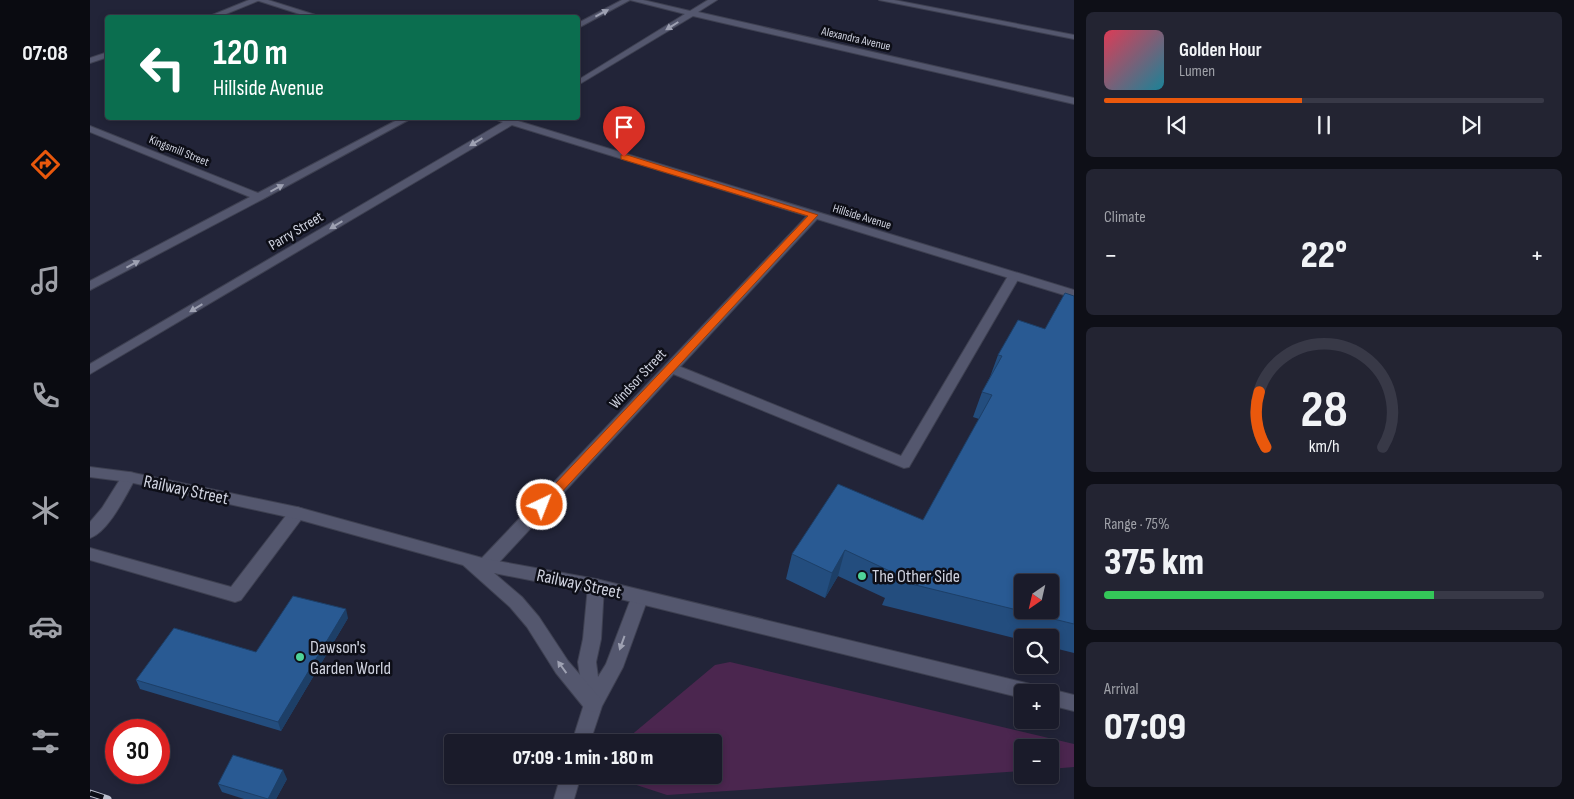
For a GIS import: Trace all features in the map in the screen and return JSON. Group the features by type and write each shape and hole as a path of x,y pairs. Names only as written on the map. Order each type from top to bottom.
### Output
{"street":[{"path":"216,15 256,0"},
{"path":"260,0 312,15"},
{"path":"580,25 627,0"},
{"name":"Alexandra Avenue","path":"634,0 1074,100"},
{"path":"580,82 713,0"},
{"path":"883,0 1074,37"},
{"path":"90,60 105,55"},
{"path":"90,286 403,120"},
{"name":"Parry Street","path":"90,370 508,120"},
{"name":"Hillside Avenue","path":"513,120 814,215 1074,294"},
{"name":"Kingsmill Street","path":"90,128 259,197"},
{"name":"Windsor Street","path":"486,565 814,215"},
{"path":"671,368 904,463 1014,276"},
{"name":"Railway Street","path":"90,464 129,477"},
{"name":"Railway Street","path":"90,472 129,477 298,513 486,565 596,586 1014,688"},
{"path":"90,532 108,512 129,477"},
{"path":"90,554 236,595 298,513"},
{"path":"467,560 516,602 562,667 593,704"},
{"path":"593,704 587,662 592,639 596,586"},
{"path":"584,734 593,704 614,667 639,598"},
{"path":"1059,699 1074,703"},
{"path":"564,799 568,784"}],"shaded area":[{"path":"730,662 1053,739 1014,739 1014,772 667,795 633,784 722,784 722,734 633,734 715,665"},
{"path":"1059,740 1074,744 1074,767 1059,768"}],"building":[{"path":"1065,293 1074,296 1074,624 1054,619 1059,619 1059,574 1014,574 1014,609 891,579 894,573 845,550 832,573 792,554 838,484 923,520 992,395 982,392 1002,356 998,355 1018,320 1045,329"},
{"path":"293,596 346,609 278,722 136,680 174,628 256,652"},
{"path":"233,755 283,770 268,799 218,784"}],"railway":[{"path":"90,793 108,799"}],"place":[{"name":"The Other Side","path":"862,576"},
{"name":"Dawson's Garden World","path":"300,657"}],"route":[{"path":"542,505 814,215 624,157"}]}
